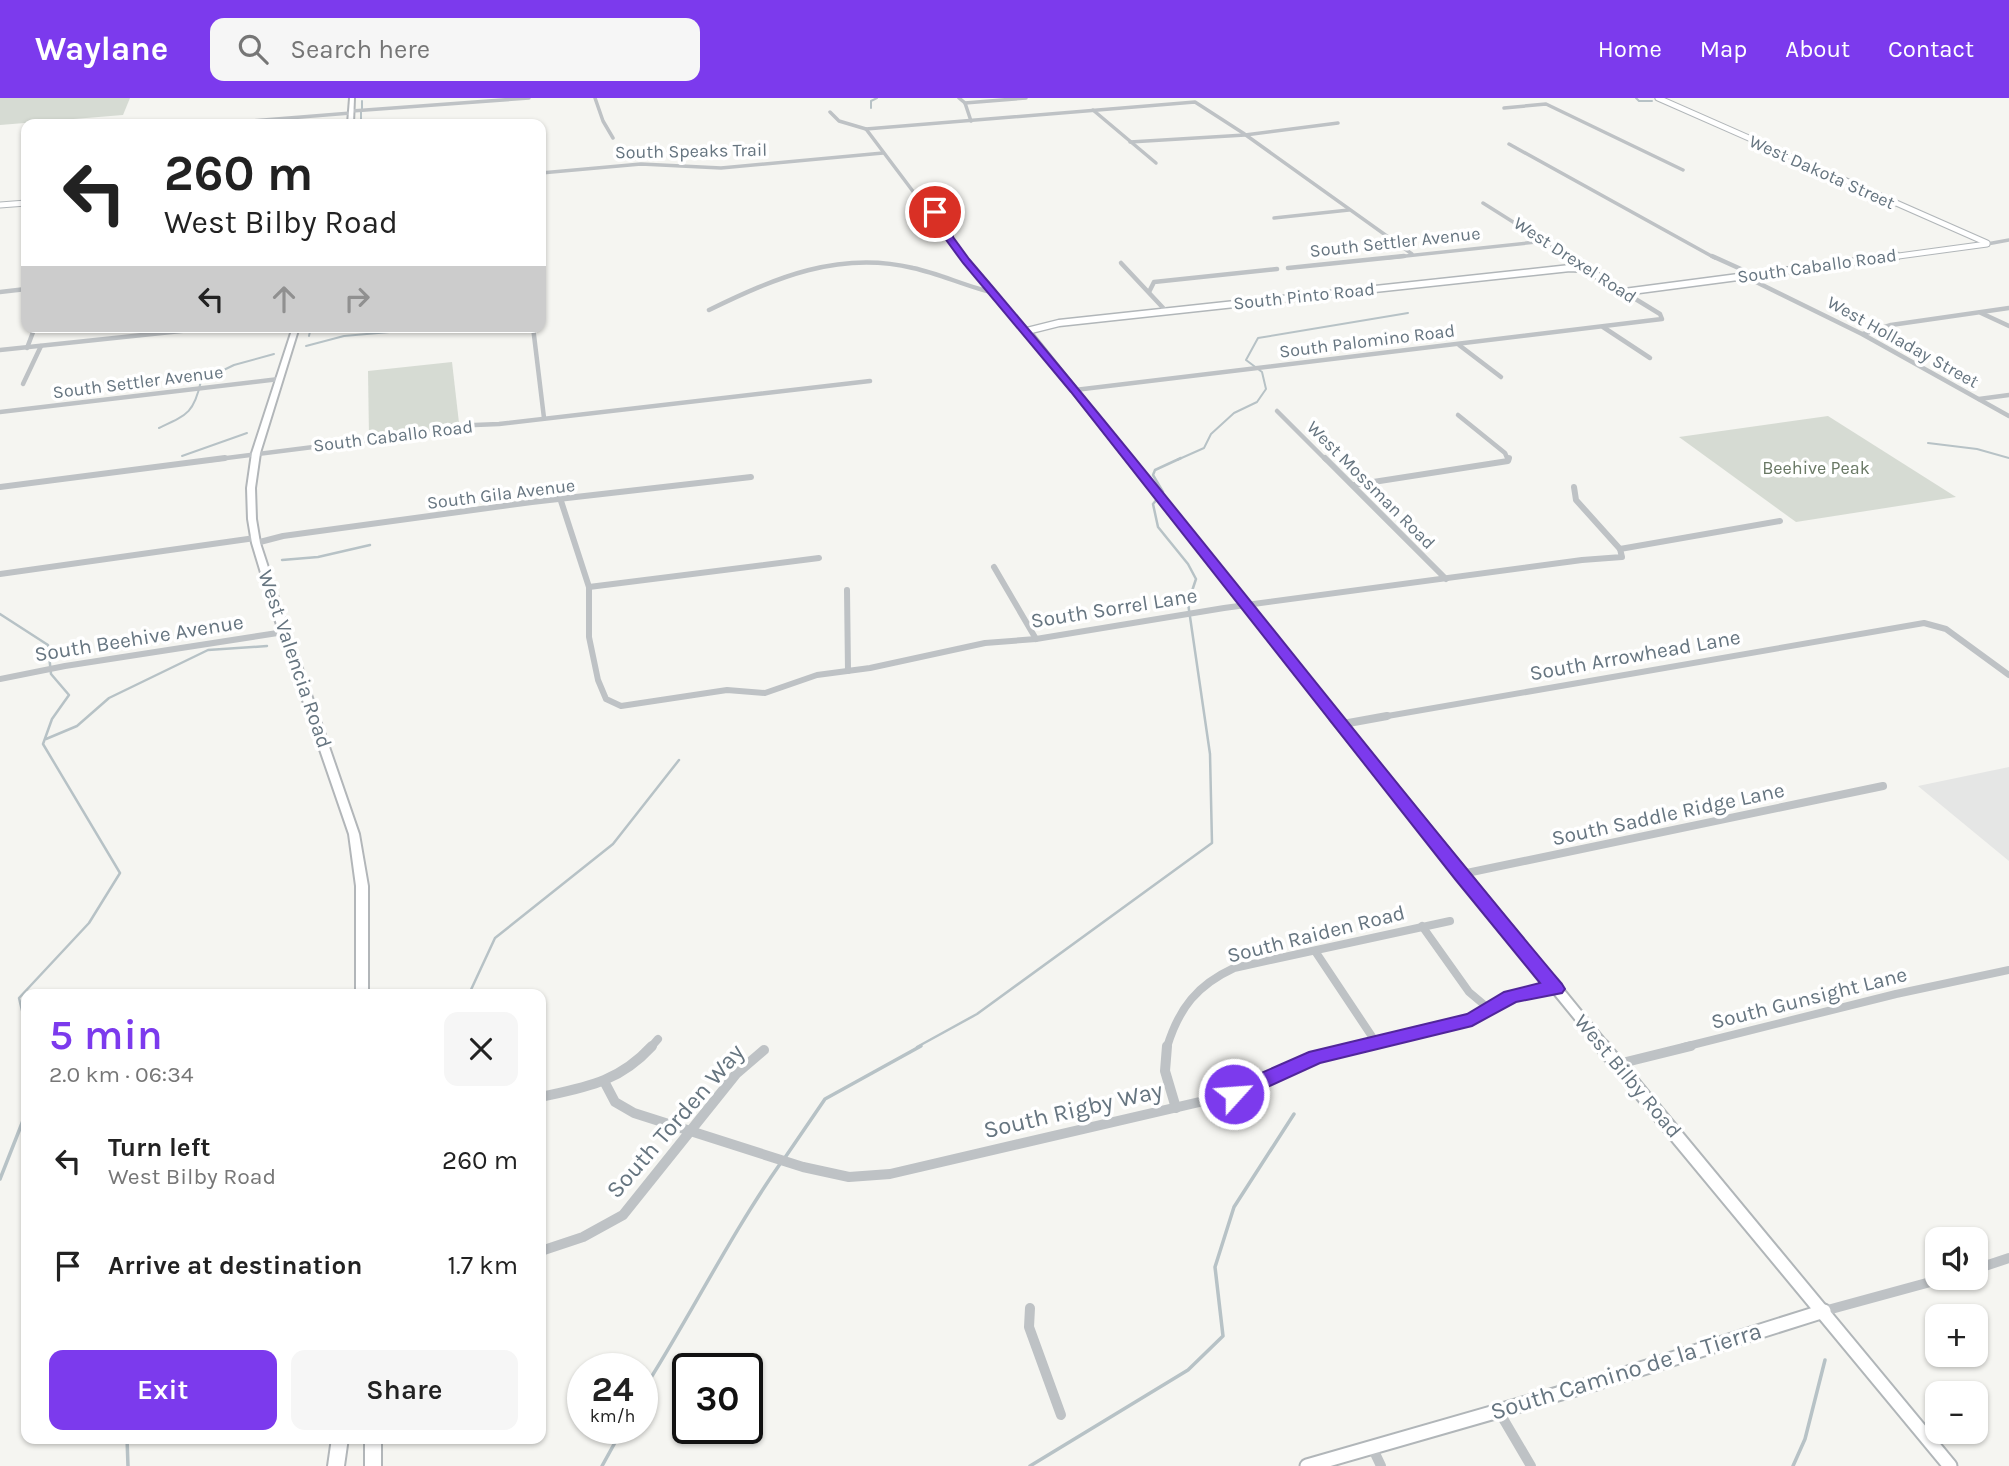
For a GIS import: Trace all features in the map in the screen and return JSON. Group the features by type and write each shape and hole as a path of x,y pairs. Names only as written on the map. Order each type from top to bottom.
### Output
{"main road":[{"path":"351,119 352,98"},
{"name":"West Valencia Road","path":"294,333 256,453 251,496 256,540 284,632 354,834 362,886 362,989"},
{"path":"337,1466 339,1444"},
{"path":"373,1444 373,1466"}],"street":[{"path":"272,119 529,98"},
{"path":"595,98 612,138"},
{"path":"960,98 965,103 971,121"},
{"path":"965,103 1026,98"},
{"path":"1534,98 1610,132 1683,170"},
{"name":"West Dakota Street","path":"1658,98 1987,244"},
{"path":"830,112 839,121 866,129 1195,102 1412,254"},
{"path":"1504,108 1546,104"},
{"path":"1093,110 1156,163"},
{"path":"1130,142 1245,135 1338,123"},
{"name":"West Bilby Road","path":"866,129 918,198 932,205 948,225 949,237 954,244 1075,390 1461,875 1950,1466"},
{"path":"1508,144 1719,260 1755,275"},
{"name":"South Speaks Trail","path":"546,173 641,164 721,168 883,153"},
{"path":"0,205 21,203"},
{"name":"West Drexel Road","path":"1483,203 1660,314 1661,320"},
{"path":"1274,218 1350,210"},
{"name":"South Caballo Road","path":"1624,292 2009,240"},
{"name":"South Settler Avenue","path":"1288,268 1546,241"},
{"path":"709,310 742,291 776,279 813,267 853,260 913,268 996,294"},
{"path":"1121,262 1166,311"},
{"name":"South Pinto Road","path":"1027,331 1046,325 1166,311 1531,271 1583,268"},
{"path":"1149,292 1154,282 1277,269"},
{"name":"West Holladay Street","path":"1744,276 1862,334 2009,416"},
{"path":"0,292 21,290"},
{"path":"1862,334 1891,325 2009,308"},
{"path":"1980,313 2009,326"},
{"name":"South Palomino Road","path":"1075,390 1661,320"},
{"path":"1603,327 1650,358"},
{"path":"27,348 33,333"},
{"path":"0,350 163,333"},
{"path":"534,333 544,418"},
{"path":"1459,345 1501,377"},
{"path":"23,384 41,346"},
{"name":"South Settler Avenue","path":"0,412 279,379"},
{"name":"South Caballo Road","path":"0,487 424,433 450,426 499,424 742,400 870,381"},
{"path":"1978,399 2009,395"},
{"name":"West Mossman Road","path":"1277,411 1446,579"},
{"path":"1354,485 1508,461 1505,453 1458,415"},
{"name":"South Gila Avenue","path":"0,574 750,476"},
{"path":"1574,487 1576,500 1620,549"},
{"path":"561,501 589,587 818,558"},
{"name":"South Sorrel Lane","path":"589,587 590,642 602,692 613,704 632,705 727,690 765,692 803,678 985,643 1036,639 1224,608 1582,560 1622,557 1620,549 1780,521"},
{"path":"994,567 1036,639"},
{"path":"847,590 848,671"},
{"name":"South Arrowhead Lane","path":"1343,724 1934,624 1946,629 2009,675"},
{"name":"South Beehive Avenue","path":"0,680 65,666 284,632"},
{"name":"South Saddle Ridge Lane","path":"1461,875 1883,786"},
{"name":"South Raiden Road","path":"1176,1108 1167,1088 1164,1062 1168,1037 1189,1000 1210,980 1234,968 1450,921"},
{"path":"1422,926 1469,992 1488,1008"},
{"path":"1315,951 1375,1041"},
{"name":"South Gunsight Lane","path":"1618,1064 1883,997 2009,970"},
{"name":"South Rigby Way","path":"604,1083 615,1102 635,1113 803,1167 849,1177 890,1174 1234,1094 1315,1057 1472,1019 1510,997 1535,990 1555,989"},
{"path":"546,1096 604,1083 622,1075 638,1063 658,1039"},
{"name":"South Torden Way","path":"546,1250 575,1242 623,1215 736,1074 764,1050"},
{"path":"1988,1265 2009,1258"},
{"name":"South Camino de la Tierra","path":"1307,1466 1596,1383 1824,1311 1925,1283"},
{"path":"1030,1308 1029,1327 1061,1415"},
{"path":"1498,1410 1531,1466"},
{"path":"1371,1447 1381,1466"}],"shaded area":[{"path":"2009,767 2009,861 1918,786"}],"green space":[{"path":"0,98 130,98 123,115 21,119 21,123 0,125"},
{"path":"452,362 459,423 424,431 369,437 368,371"},
{"name":"Beehive Peak","path":"1828,416 1956,497 1796,522 1679,437"}],"waterway":[{"path":"871,108 871,101 877,98"},
{"path":"1636,98 1639,101 1652,101"},
{"path":"362,101 362,109"},
{"path":"361,111 361,119"},
{"path":"1177,460 1204,448 1211,434 1234,413 1257,402 1266,389 1262,372 1246,360 1258,338 1408,313"},
{"path":"306,346 344,336 378,333"},
{"path":"159,428 188,412 201,381 234,365 274,354"},
{"path":"182,456 247,433"},
{"path":"1928,443 1977,449 2009,458"},
{"path":"917,1047 977,1014 1212,843 1210,754 1188,603 1196,579 1188,564 1158,527 1153,504 1163,492 1153,475 1155,470 1181,458"},
{"path":"282,560 318,557 370,545"},
{"path":"0,614 48,645 51,674 69,695 52,719 43,744 120,873 89,923 27,989"},
{"path":"46,739 77,726 109,698 208,650 267,646"},
{"path":"471,989 495,938 613,844 679,760"},
{"path":"21,996 21,1006"},
{"path":"784,1159 825,1099 921,1046"},
{"path":"1030,1466 1188,1370 1223,1336 1215,1267 1234,1207 1294,1114"},
{"path":"0,1179 21,1126"},
{"path":"658,1366 780,1164"},
{"path":"1793,1466 1805,1439 1825,1360"},
{"path":"127,1444 128,1466"},
{"path":"602,1466 614,1444"}],"route":[{"path":"935,212 948,225 949,237 966,261 1075,390 1555,989 1535,990 1510,997 1472,1019 1315,1057 1234,1094"}]}
